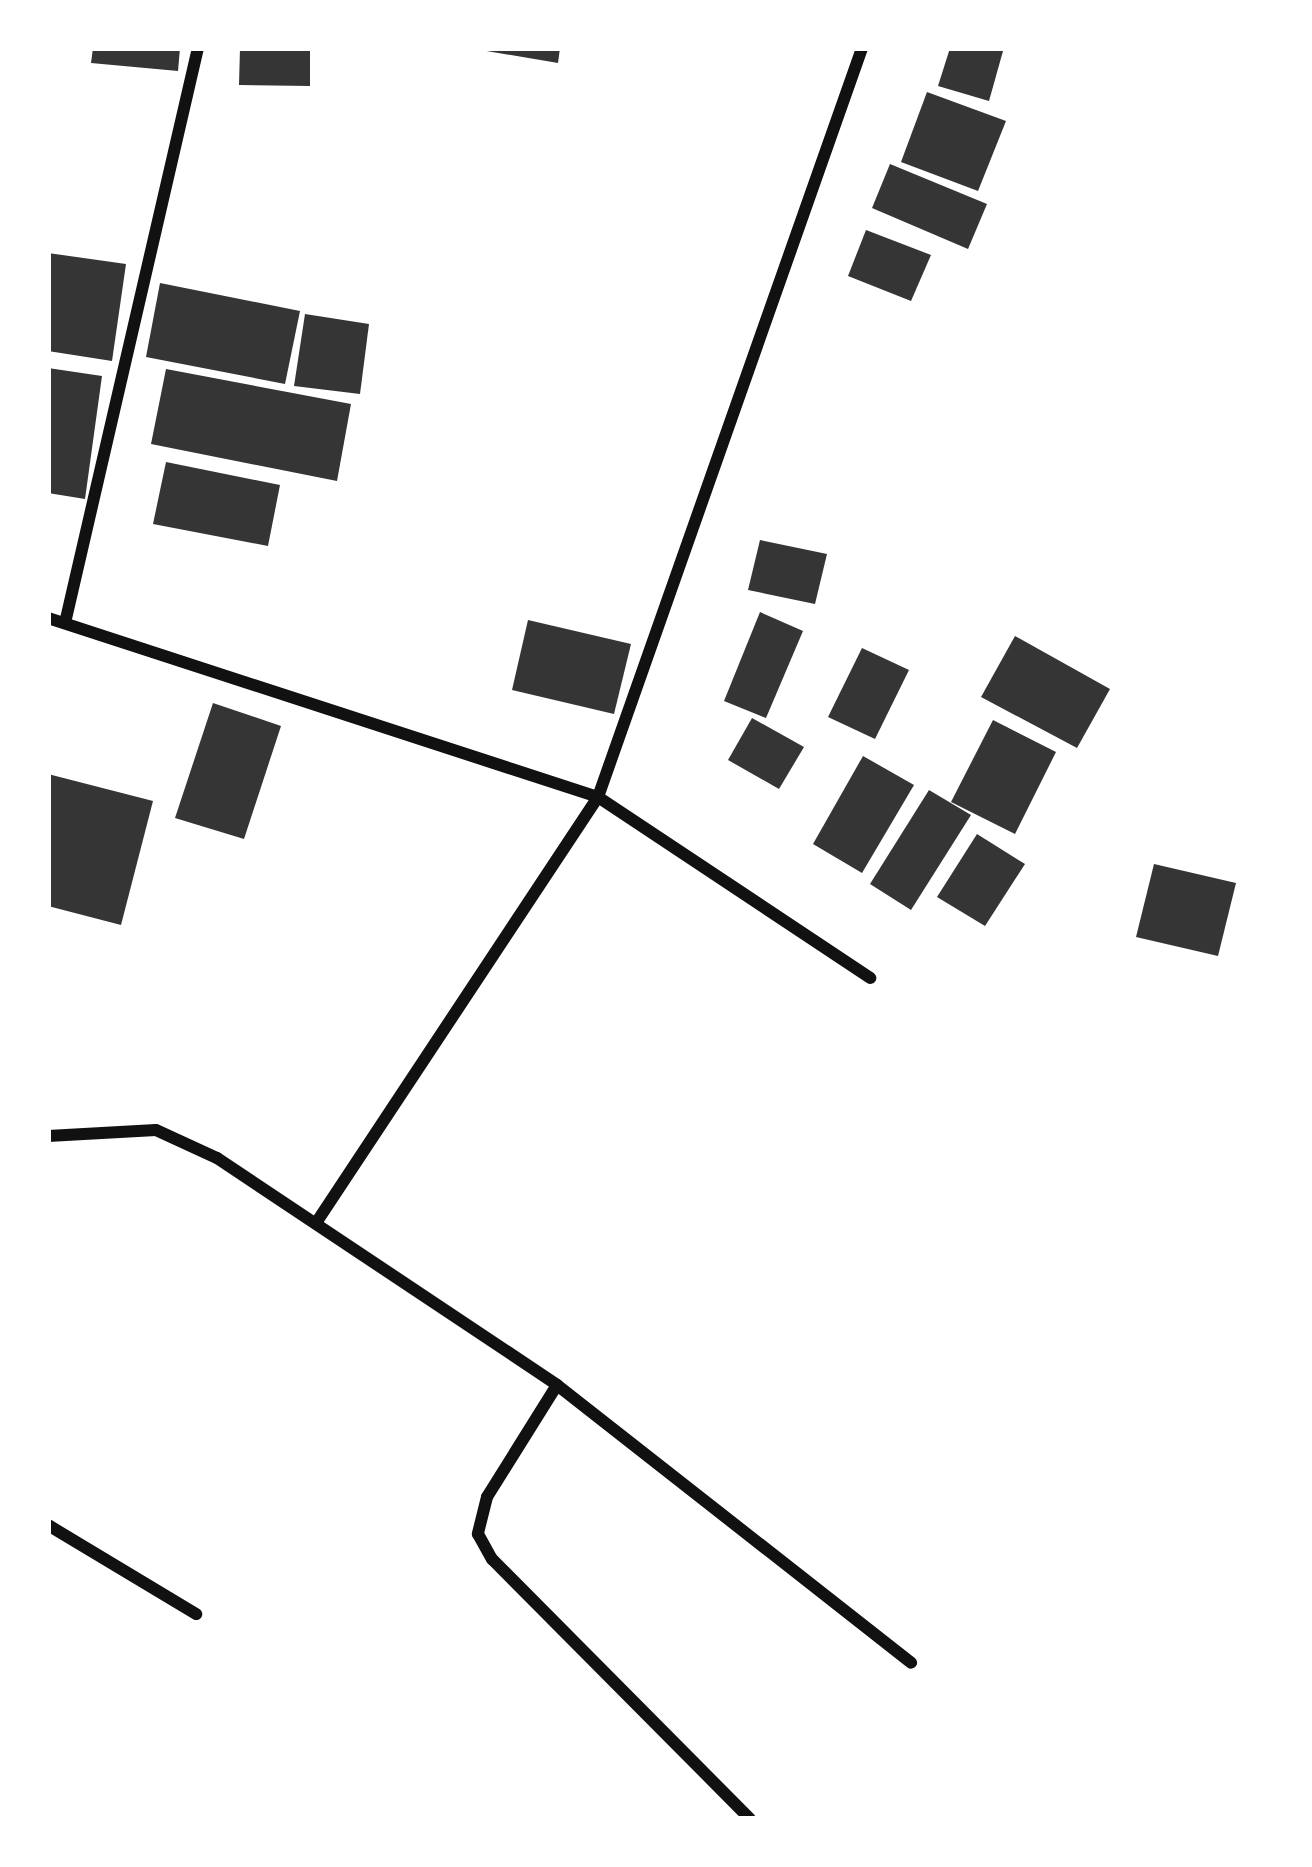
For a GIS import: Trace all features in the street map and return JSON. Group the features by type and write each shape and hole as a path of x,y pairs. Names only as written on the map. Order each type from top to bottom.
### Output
{"street":[{"path":"65,623 198,48"},
{"path":"316,1223 598,797 862,48"},
{"path":"48,618 598,797 870,977"},
{"path":"48,1136 156,1130 217,1158 557,1385 911,1663"},
{"path":"557,1385 487,1497 478,1534 492,1559 750,1819"},
{"path":"48,1525 196,1614"}],"building":[{"path":"93,48 180,48 178,71 91,63"},
{"path":"240,48 310,48 310,86 239,85"},
{"path":"469,48 560,48 558,63"},
{"path":"950,48 1003,51 989,101 938,86"},
{"path":"927,92 1006,121 978,191 901,162"},
{"path":"890,164 987,204 968,249 872,208"},
{"path":"866,230 931,255 911,301 848,276"},
{"path":"48,253 126,264 112,361 48,351"},
{"path":"160,283 300,311 285,384 146,357"},
{"path":"305,314 369,324 360,394 294,386"},
{"path":"48,368 102,376 85,499 48,493"},
{"path":"166,369 351,404 337,481 151,444"},
{"path":"166,462 280,485 268,546 153,524"},
{"path":"760,540 827,554 815,604 748,590"},
{"path":"760,612 803,631 766,718 724,701"},
{"path":"528,620 631,644 614,714 512,690"},
{"path":"1015,636 1110,689 1077,748 981,697"},
{"path":"862,648 909,670 875,739 828,717"},
{"path":"213,703 281,726 244,839 175,818"},
{"path":"752,718 804,747 779,789 728,760"},
{"path":"993,720 1056,752 1015,834 951,802"},
{"path":"863,756 914,785 862,873 813,844"},
{"path":"48,774 153,801 121,925 48,906"},
{"path":"929,790 971,815 911,910 870,884"},
{"path":"977,834 1025,864 985,926 937,897"},
{"path":"1154,864 1236,883 1218,956 1136,937"}]}
